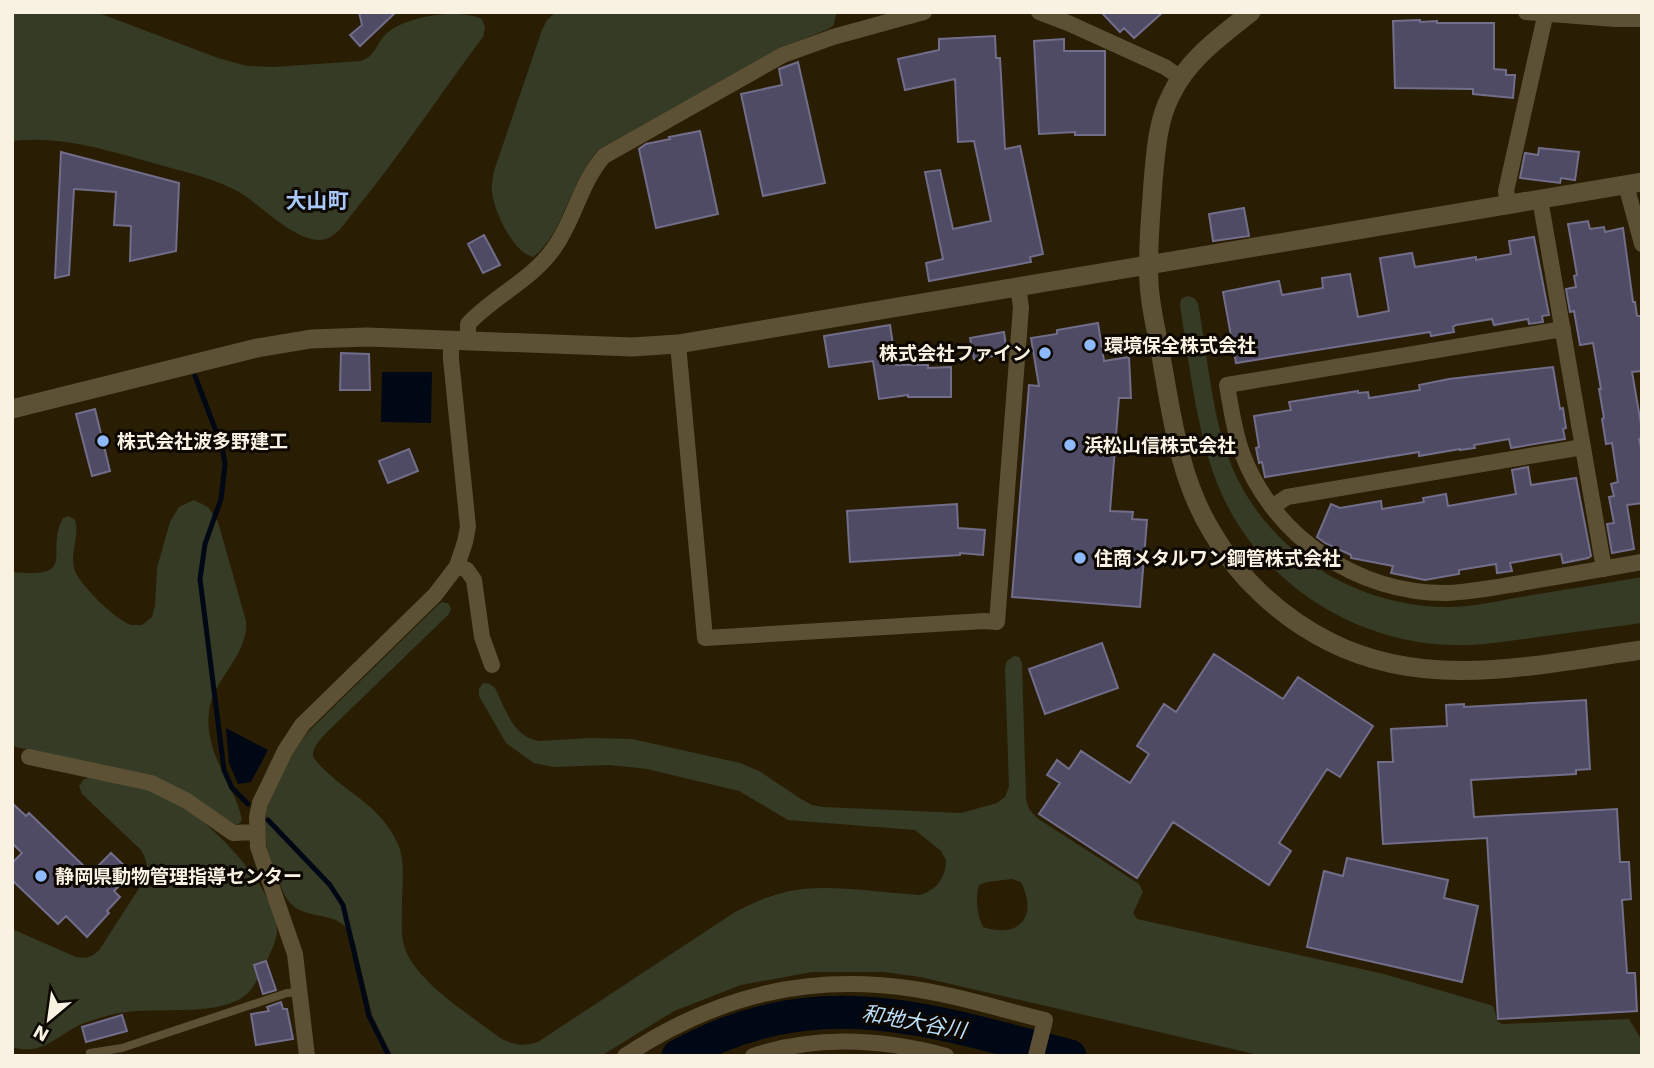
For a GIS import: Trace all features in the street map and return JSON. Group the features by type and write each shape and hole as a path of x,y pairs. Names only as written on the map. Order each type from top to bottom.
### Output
{"street":[{"path":"307,1056 301,992 292,939 262,862 256,832 257,817 265,789 298,732 313,714 435,595 457,566 465,542 468,512 450,359 468,324 484,307 537,267 556,246 593,168 604,156 783,55 833,37 925,12"},
{"path":"1038,12 1165,67 1181,78"},
{"path":"1251,12 1200,53 1181,78 1163,113 1148,246 1149,286 1175,431 1188,484 1212,533 1227,556 1264,596 1285,614 1307,629 1356,653 1396,665 1436,671 1490,670 1642,650"},
{"path":"1526,12 1642,19"},
{"path":"1509,205 1506,191 1546,13"},
{"path":"12,409 284,343 339,337 632,347 678,344 1634,184 1642,244"},
{"path":"1541,200 1604,569"},
{"path":"678,344 705,638 997,622 1021,307 1018,287"},
{"path":"1563,329 1227,385 1241,452 1255,482 1272,507 1289,527 1322,556 1362,577 1405,589 1427,592 1472,591 1642,562"},
{"path":"1272,507 1287,497 1583,447"},
{"path":"457,566 467,570 474,580 482,637 492,665"},
{"path":"29,757 151,783 187,801 233,833 256,832"},
{"path":"625,1056 679,1023 745,998 813,985 872,984 918,989 1045,1020 1036,1056"},
{"path":"753,1056 790,1047 848,1041 907,1046 946,1056"}],"lane":[{"path":"90,1053 122,1048 286,993 301,992"}],"green space":[{"path":"12,12 96,12 218,58 247,66 273,67 361,61 373,53 387,33 419,18 460,14 482,19 485,28 483,37 346,222 330,237 316,240 295,232 244,195 200,176 84,145 48,140 12,141"},
{"path":"556,12 837,12 833,26 780,48 598,150 580,177 552,235 533,257 519,248 506,231 494,201 492,185 494,171 542,30 547,20"},
{"path":"1187,296 1198,303 1217,417 1227,454 1242,487 1262,517 1286,543 1314,565 1344,583 1377,596 1412,604 1448,607 1485,604 1642,577 1642,623 1488,644 1421,642 1382,633 1345,619 1310,598 1278,573 1251,543 1229,509 1213,472 1197,411 1180,306 1181,299"},
{"path":"194,500 208,507 218,522 246,621 242,645 217,688 209,711 211,741 242,819 235,825 191,795 153,777 12,746 12,572 33,573 53,567 56,561 58,531 63,518 69,516 75,520 73,562 82,583 117,617 131,625 142,625 152,617 155,606 157,568 170,522 179,507"},
{"path":"439,604 449,604 449,614 329,730 316,746 313,757 333,778 378,815 396,840 402,863 403,940 413,963 447,999 500,1038 510,1042 523,1045 538,1042 735,912 762,900 790,891 820,888 920,895 939,882 946,860 941,851 915,830 788,820 739,791 647,769 610,765 554,767 534,763 506,743 479,696 483,683 495,688 517,728 523,734 539,741 632,739 740,763 759,771 812,805 961,813 997,803 1005,797 1009,787 1005,668 1007,661 1014,656 1019,657 1022,663 1026,799 1029,809 1037,818 1139,884 1143,892 1133,913 1137,919 1384,974 1493,1006 1498,1022 1503,1024 1629,1019 1642,1041 1642,1056 1263,1056 920,977 884,972 812,972 741,985 674,1011 601,1056 392,1056 372,1015 354,940 343,924 305,912 289,902 268,850 265,820 278,779 309,731","holes":["1012,879 1021,882 1027,905 1022,922 1007,930 983,927 977,906 979,885"]},
{"path":"92,777 157,793 188,810 208,826 252,873 270,902 277,930 275,942 255,984 247,994 236,1001 206,1009 110,1015 79,1025 40,1047 12,1047 12,929 76,957 89,957 100,949 145,879 147,864 141,850 82,794 79,786 84,779"}],"shaded area":[{"path":"382,372 432,372 431,423 381,422"},
{"path":"226,728 268,750 251,782 238,784 229,763"}],"building":[{"path":"359,12 396,12 360,46 350,35 362,25"},
{"path":"1101,12 1163,12 1134,38 1124,28 1120,32"},
{"path":"1420,20 1437,23 1494,23 1494,69 1506,70 1506,75 1515,75 1513,98 1473,94 1473,89 1395,88 1393,21"},
{"path":"995,36 996,58 1000,58 1005,149 1020,146 1043,254 1030,257 1031,262 929,281 926,263 943,259 925,172 940,170 953,229 991,221 974,141 958,142 955,79 905,90 898,59 939,50 939,39"},
{"path":"1064,39 1064,51 1105,51 1105,135 1075,135 1075,132 1039,134 1034,41"},
{"path":"798,62 825,183 763,196 741,94 782,85 779,69"},
{"path":"700,131 718,214 656,228 639,149 646,144 670,139 669,137"},
{"path":"1539,148 1579,152 1575,180 1561,178 1560,183 1520,178 1525,153 1538,155"},
{"path":"61,152 179,183 176,251 130,261 131,226 114,225 116,192 74,189 69,275 55,278"},
{"path":"1244,208 1249,236 1213,241 1209,214"},
{"path":"1588,221 1590,229 1604,227 1605,232 1623,228 1633,302 1637,316 1642,316 1642,371 1632,372 1642,430 1642,438 1639,439 1642,453 1642,503 1627,505 1634,549 1612,553 1607,524 1614,523 1609,497 1614,496 1611,484 1618,482 1612,443 1606,444 1593,343 1580,345 1574,311 1570,312 1566,289 1576,287 1574,276 1577,275 1568,224"},
{"path":"484,235 500,265 483,273 468,244"},
{"path":"1534,237 1549,315 1542,316 1543,322 1529,324 1528,319 1494,325 1492,319 1456,325 1453,327 1454,332 1431,336 1430,332 1236,363 1223,292 1279,281 1282,295 1323,288 1322,278 1350,274 1358,317 1389,311 1380,258 1412,253 1415,267 1476,257 1476,260 1511,254 1509,241"},
{"path":"1098,323 1104,361 1129,357 1131,398 1119,398 1110,511 1133,512 1132,519 1147,520 1140,607 1012,597 1029,385 1039,386 1031,338 1057,334 1057,330"},
{"path":"890,325 896,365 951,367 951,397 908,395 879,399 873,361 829,367 824,336"},
{"path":"1004,332 1007,354 974,359 970,338"},
{"path":"341,353 369,354 370,390 340,390"},
{"path":"1553,367 1560,409 1563,408 1565,439 1511,448 1509,439 1474,445 1475,448 1419,456 1419,452 1265,477 1262,462 1259,463 1254,416 1291,410 1289,402 1358,391 1368,392 1369,398 1420,390 1419,385 1449,379"},
{"path":"95,409 110,471 92,476 76,414"},
{"path":"409,449 418,471 388,483 379,461"},
{"path":"1528,467 1531,485 1576,478 1591,556 1563,563 1561,554 1510,563 1512,571 1497,573 1496,564 1459,570 1459,574 1425,580 1391,573 1393,566 1351,558 1351,555 1317,537 1331,504 1340,508 1381,501 1382,509 1424,502 1423,498 1446,494 1448,506 1516,494 1512,470"},
{"path":"957,504 958,528 985,530 983,555 960,553 850,562 847,511"},
{"path":"1102,643 1118,688 1045,714 1029,669"},
{"path":"1214,654 1283,699 1298,677 1373,726 1340,777 1327,769 1279,843 1291,851 1269,885 1173,822 1137,878 1039,814 1060,783 1047,775 1057,760 1069,769 1081,751 1130,783 1149,754 1137,746 1164,704 1176,712"},
{"path":"1586,700 1590,769 1576,770 1576,774 1471,780 1474,817 1617,809 1620,862 1629,862 1631,899 1622,900 1627,973 1635,973 1637,1011 1498,1019 1487,838 1383,844 1378,762 1393,762 1391,729 1447,726 1446,705 1464,704 1464,707"},
{"name":"静岡県動物管理指導センター","path":"12,803 26,816 29,813 91,873 111,853 132,873 114,891 120,897 87,937 66,916 58,924 12,880 12,863 22,853 12,843"},
{"path":"1347,858 1448,880 1444,898 1478,906 1462,982 1307,947 1324,871 1343,876"},
{"path":"266,961 276,990 263,994 254,965"},
{"path":"281,1002 283,1009 287,1009 293,1039 256,1045 251,1014 269,1011 267,1007"},
{"path":"122,1015 127,1031 86,1042 82,1027"}],"waterway":[{"path":"195,376 222,447 225,464 221,499 205,544 200,579 224,770 232,788 248,804"},
{"path":"268,820 330,885 343,905 369,1016 389,1056"},
{"name":"和地大谷川","path":"678,1056 729,1032 778,1018 826,1013 873,1014 920,1020 1070,1056"}],"place":[{"name":"環境保全株式会社","path":"1090,345"},
{"name":"株式会社ファイン","path":"1045,353"},
{"name":"株式会社波多野建工","path":"103,441"},
{"name":"浜松山信株式会社","path":"1070,445"},
{"name":"住商メタルワン鋼管株式会社","path":"1080,558"},
{"name":"静岡県動物管理指導センター","path":"41,876"}],"district":[{"name":"大山町","path":"317,201"}]}
